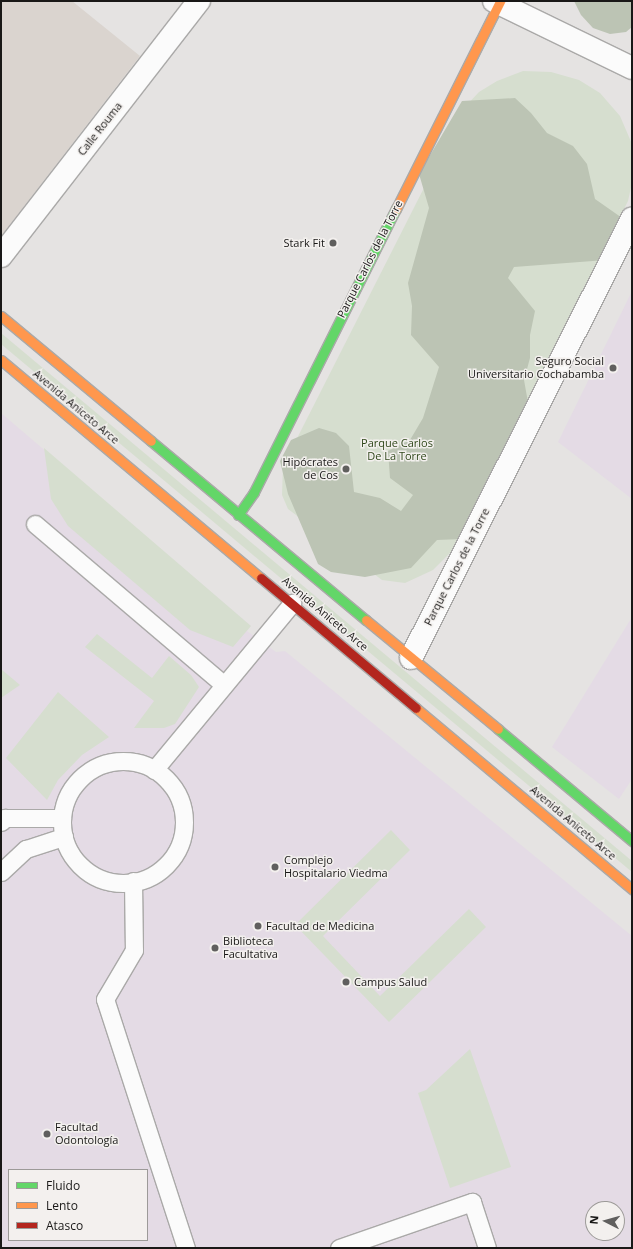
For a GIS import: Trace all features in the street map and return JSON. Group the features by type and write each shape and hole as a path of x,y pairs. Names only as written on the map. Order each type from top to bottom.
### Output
{"main road":[{"name":"Parque Carlos de la Torre","path":"238,515 254,492 497,2"},
{"name":"Avenida Aniceto Arce","path":"1,316 238,515 632,841"},
{"name":"Avenida Aniceto Arce","path":"1,360 292,602 632,889"}],"street":[{"name":"Calle Rouma","path":"1,256 199,1"},
{"path":"497,2 632,68"},
{"name":"Parque Carlos de la Torre","path":"411,658 632,218"}],"lane":[{"path":"35,524 224,685"},
{"path":"154,770 292,602"},
{"path":"127,761 146,765 154,770 162,775 176,791 182,811 183,832 176,852 162,868 144,879 124,883 102,880 84,869 72,855 64,838 62,818 66,800 76,783 90,770 108,762 127,761"},
{"path":"1,822 5,818 62,818"},
{"path":"1,872 26,849 64,838"},
{"path":"133,881 134,950 105,999 186,1248"},
{"path":"339,1248 472,1202 487,1248"}],"shaded area":[{"path":"1,1 72,1 140,56 1,236"},
{"name":"Seguro Social Universitario Cochabamba","path":"632,291 632,499 558,442"},
{"name":"Complejo Hospitalario Viedma","path":"1,413 251,626 247,631 276,652 285,651 632,936 632,1248 1,1248"},
{"path":"632,617 632,779 619,799 552,747"}],"green space":[{"path":"574,1 632,1 632,27 626,32 610,34 593,28 581,15"},
{"name":"Parque Carlos De La Torre","path":"523,71 551,72 579,80 600,93 620,116 632,144 632,183 628,201 451,552 433,570 405,583 382,580 288,509 282,495 283,466 465,107 479,92 497,81"},
{"name":"Parque Carlos De La Torre","path":"515,98 531,113 547,133 573,146 587,164 595,199 625,220 606,260 514,267 508,278 535,311 530,335 530,358 524,380 534,436 462,539 437,540 411,568 365,577 331,572 318,564 288,494 280,461 291,440 319,428 336,433 349,446 354,492 380,498 401,511 413,495 390,478 388,451 410,440 423,418 439,367 411,335 412,306 408,283 429,208 419,174 462,101"},
{"path":"1,333 632,861 632,872 1,344"},
{"path":"44,448 251,626 233,647 190,630 68,526 51,499"},
{"path":"97,634 152,678 169,656 191,675 199,687 175,724 164,728 134,728 154,701 85,647"},
{"path":"1,669 20,685 1,698"},
{"path":"58,692 109,737 82,755 58,780 47,800 6,758"},
{"path":"391,830 410,850 323,936 380,996 469,909 486,927 389,1022 295,925"},
{"path":"470,1049 511,1167 450,1188 418,1093 426,1090"}],"traffic: fast":[{"path":"238,515 254,492 396,209"},
{"path":"151,441 366,620"},
{"path":"498,729 632,841"}],"traffic: slow":[{"path":"396,209 500,1"},
{"path":"1,316 151,441"},
{"path":"1,360 261,578"},
{"path":"366,620 498,729"},
{"path":"416,708 632,889"}],"traffic: jam":[{"path":"261,578 416,708"}],"place":[{"name":"Stark Fit","path":"333,243"},
{"name":"Seguro Social Universitario Cochabamba","path":"613,368"},
{"name":"Hipócrates de Cos","path":"346,469"},
{"name":"Complejo Hospitalario Viedma","path":"275,867"},
{"name":"Facultad de Medicina","path":"258,926"},
{"name":"Biblioteca Facultativa","path":"215,948"},
{"name":"Campus Salud","path":"346,982"},
{"name":"Facultad Odontología","path":"47,1134"}]}
